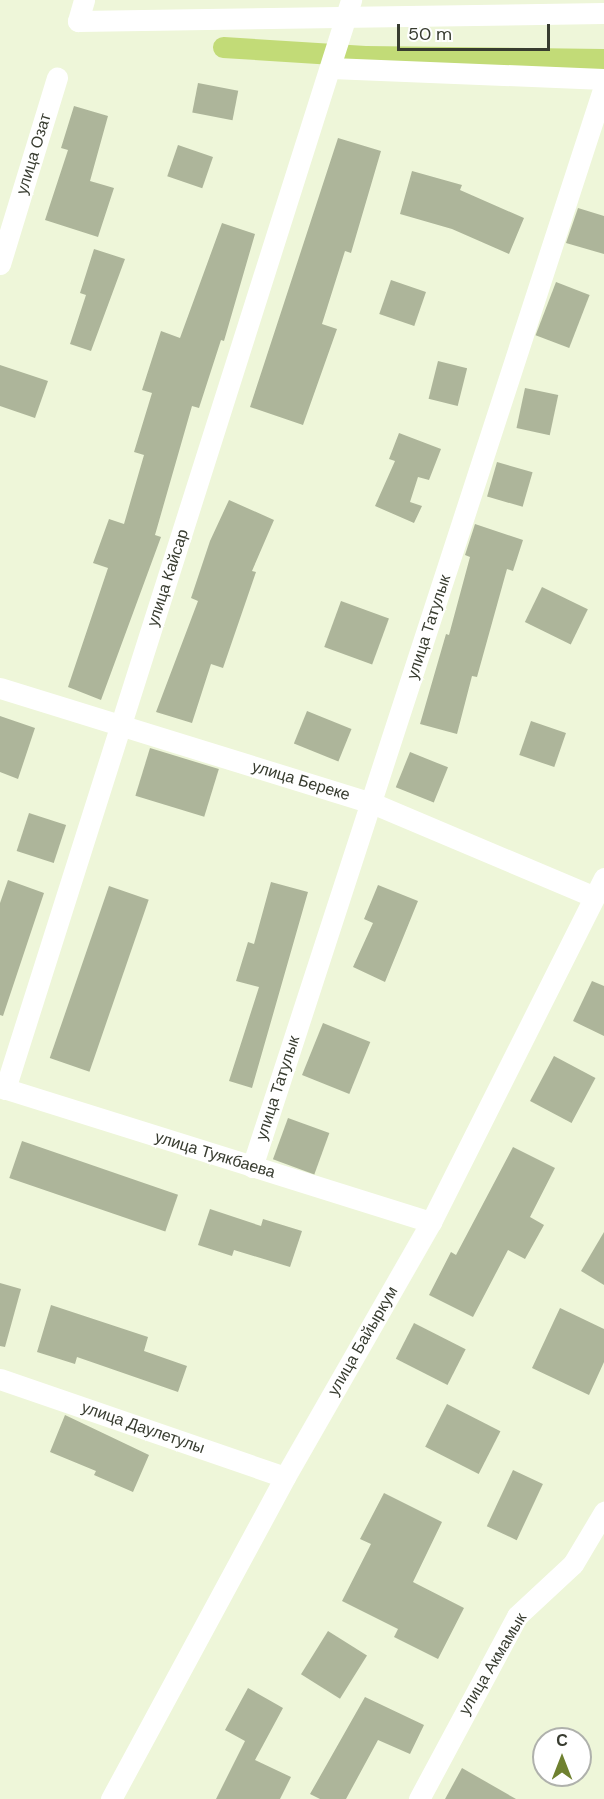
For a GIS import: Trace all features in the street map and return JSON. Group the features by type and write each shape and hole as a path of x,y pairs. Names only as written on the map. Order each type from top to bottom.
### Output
{"street":[{"path":"84,0 78,21 347,14 503,6 604,14"},
{"name":"улица Кайсар","path":"3,1088 347,14"},
{"path":"331,68 604,79"},
{"name":"улица Озат","path":"0,264 57,78"},
{"name":"улица Татулык","path":"252,1167 604,86"},
{"name":"улица Береке","path":"0,688 372,803 594,897"},
{"name":"улица Байыркум","path":"111,1799 285,1477 431,1222 604,878"},
{"name":"улица Туякбаева","path":"3,1088 431,1222"},
{"name":"улица Даулетулы","path":"0,1379 285,1477"},
{"name":"улица Акмамык","path":"418,1799 517,1616 573,1564 604,1512"}],"building":[{"path":"198,83 238,91 233,120 192,112"},
{"path":"74,106 108,116 90,181 114,188 98,237 45,220 68,150 61,148"},
{"path":"338,138 381,151 351,253 345,251 322,324 337,329 303,425 250,407"},
{"path":"178,145 213,157 202,188 167,176"},
{"path":"412,171 462,185 460,190 524,218 509,254 452,229 400,214"},
{"path":"578,208 604,216 604,254 566,243"},
{"path":"222,223 255,234 224,341 221,340 199,408 192,406 155,535 161,537 101,700 68,687 108,568 93,563 109,519 124,524 144,455 134,452 152,393 142,390 161,331 180,338"},
{"path":"94,249 125,259 91,351 70,344 86,295 80,293"},
{"path":"391,280 426,292 414,326 379,314"},
{"path":"556,282 590,295 569,348 536,335"},
{"path":"438,361 467,368 458,406 429,399"},
{"path":"0,365 48,381 35,418 0,406"},
{"path":"525,388 558,395 550,435 516,428"},
{"path":"399,433 441,449 429,480 418,477 410,502 422,506 414,523 375,506 395,461 389,459"},
{"path":"497,462 533,472 523,507 487,497"},
{"path":"229,500 274,520 252,571 256,572 223,668 211,664 192,723 156,712 198,601 191,598 210,541"},
{"path":"475,524 523,540 513,571 507,569 477,677 472,676 457,734 420,724 446,634 449,635 470,557 465,555"},
{"path":"542,587 588,609 571,644 525,622"},
{"path":"341,601 389,618 372,664 324,647"},
{"path":"307,711 352,729 338,761 294,743"},
{"path":"0,716 35,728 18,779 0,772"},
{"path":"531,721 566,733 554,767 519,755"},
{"path":"150,748 219,769 204,817 135,796"},
{"path":"410,752 448,767 434,803 396,787"},
{"path":"29,813 66,825 54,863 17,851"},
{"path":"8,880 44,893 3,1016 0,1015 0,903"},
{"path":"271,882 308,892 252,1088 229,1081 259,987 236,981 248,942 254,944"},
{"path":"378,885 418,901 385,982 353,967 373,923 364,919"},
{"path":"109,886 149,900 89,1072 50,1058"},
{"path":"592,981 604,986 604,1036 573,1021"},
{"path":"323,1023 370,1042 349,1094 302,1075"},
{"path":"554,1056 595,1078 572,1123 530,1101"},
{"path":"288,1118 329,1133 314,1174 273,1159"},
{"path":"22,1141 178,1195 165,1232 9,1178"},
{"path":"513,1147 555,1168 530,1217 544,1225 525,1259 508,1250 473,1317 429,1295 451,1252 456,1255"},
{"path":"210,1209 261,1226 263,1219 302,1231 290,1267 234,1250 232,1256 198,1245"},
{"path":"604,1232 604,1285 581,1271"},
{"path":"0,1283 21,1289 5,1347 0,1346"},
{"path":"51,1305 148,1337 144,1351 187,1366 178,1392 77,1357 75,1364 37,1352"},
{"path":"560,1308 604,1329 604,1362 589,1395 532,1368"},
{"path":"414,1323 466,1349 448,1385 396,1359"},
{"path":"447,1404 500,1431 479,1474 425,1447"},
{"path":"65,1415 149,1455 133,1492 94,1475 96,1471 50,1452"},
{"path":"513,1470 543,1484 517,1540 487,1526"},
{"path":"384,1493 442,1522 413,1582 464,1608 438,1659 394,1637 398,1629 342,1601 371,1544 360,1539"},
{"path":"328,1631 367,1655 340,1699 301,1674"},
{"path":"248,1688 283,1708 255,1760 291,1777 280,1799 216,1799 245,1741 225,1730"},
{"path":"365,1697 424,1725 410,1754 378,1740 346,1799 320,1799 310,1794"},
{"path":"462,1768 516,1799 445,1799"}],"waterway":[{"path":"223,47 365,56 604,59"}]}
